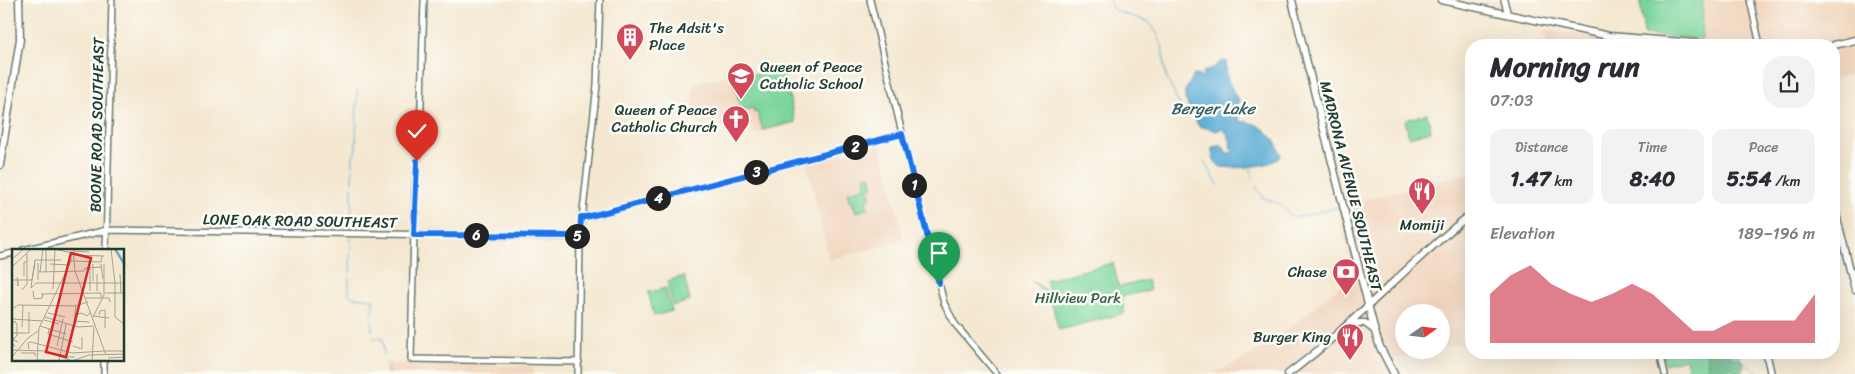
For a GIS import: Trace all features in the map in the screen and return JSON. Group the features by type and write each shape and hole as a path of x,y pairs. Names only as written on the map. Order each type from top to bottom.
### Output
{"main road":[{"path":"0,164 20,39 19,0"},
{"name":"MADRONA AVENUE SOUTHEAST","path":"1292,0 1368,307 1380,347 1394,374"},
{"path":"1441,0 1609,36 1646,39"},
{"path":"1840,44 1855,40"},
{"path":"1288,374 1350,323 1434,245 1465,219"},
{"path":"1840,230 1855,290"},
{"path":"1350,323 1365,323 1375,330"},
{"path":"1768,359 1771,374"}],"street":[{"name":"BOONE ROAD SOUTHEAST","path":"106,249 112,0"},
{"path":"424,0 421,126 416,169 411,359 579,362"},
{"path":"578,374 581,217 596,85 600,0"},
{"path":"870,0 946,309 955,324 997,374"},
{"path":"1504,0 1508,15"},
{"path":"1750,0 1759,39"},
{"path":"581,217 902,134"},
{"name":"LONE OAK ROAD SOUTHEAST","path":"27,249 107,230 580,236"},
{"path":"1662,359 1665,374"}],"shaded area":[{"path":"1703,0 1855,0 1855,74 1840,78 1840,39 1702,39"},
{"path":"1543,29 1608,39 1546,39"},
{"name":"Queen of Peace Catholic School","path":"783,66 796,123 754,134 748,113 697,126 698,118 692,99 694,86 703,81 737,73 738,76"},
{"path":"881,145 904,240 829,260 807,164"},
{"path":"1465,174 1465,342 1450,346 1450,304 1395,304 1395,358 1392,359 1399,374 1214,374 1267,346 1354,275 1338,214 1349,204"},
{"path":"385,363 534,366 534,374 385,374"}],"green space":[{"path":"1640,0 1703,0 1702,39 1644,35"},
{"path":"783,69 795,122 763,130 757,112 754,113 753,108 741,111 733,79"},
{"path":"1427,114 1431,131 1409,137 1405,120"},
{"path":"870,175 873,187 869,188 870,198 866,202 868,209 856,212 847,193 865,187 864,177"},
{"name":"Hillview Park","path":"1113,263 1119,287 1147,280 1150,290 1121,297 1125,313 1059,330 1050,297 1032,281 1049,293 1046,280"},
{"path":"684,276 690,301 673,306 667,281"},
{"path":"666,288 672,311 654,316 648,292"},
{"path":"1664,359 1686,359 1665,364"},
{"path":"1686,359 1740,359 1742,374 1707,374 1705,368 1689,372"},
{"path":"1707,359 1743,360 1744,368 1741,373 1731,366 1721,374 1709,374"}],"water":[{"name":"Berger Lake","path":"1222,61 1226,62 1227,78 1236,97 1241,101 1236,105 1240,122 1254,124 1271,136 1276,142 1281,156 1277,160 1262,165 1235,168 1221,167 1215,161 1212,147 1222,145 1227,153 1232,153 1229,137 1222,129 1215,131 1198,125 1185,99 1185,91 1194,75 1202,76 1203,72 1210,70"}],"waterway":[{"path":"1109,0 1113,10 1149,22 1157,33 1162,45 1166,76 1186,119"},
{"path":"352,182 353,157 356,149 357,90"},
{"path":"1204,161 1218,185"},
{"path":"1251,169 1253,181"},
{"path":"1256,186 1263,198 1280,204 1293,218 1340,207"},
{"path":"351,231 352,188"},
{"path":"350,272 351,238"},
{"path":"349,278 349,294 352,297 373,299 373,314"},
{"path":"372,321 372,331"},
{"path":"374,338 383,339 384,355"},
{"path":"1729,359 1746,363 1760,374"},
{"path":"387,365 388,374"}],"place":[{"name":"The Adsit's Place","path":"630,61"},
{"name":"Queen of Peace Catholic School","path":"741,100"},
{"name":"Queen of Peace Catholic Church","path":"736,143"},
{"name":"Momiji","path":"1422,215"},
{"name":"Chase","path":"1346,296"},
{"name":"Burger King","path":"1350,361"}],"route":[{"path":"417,161 414,235 580,236 581,217 902,134 939,283"}]}
